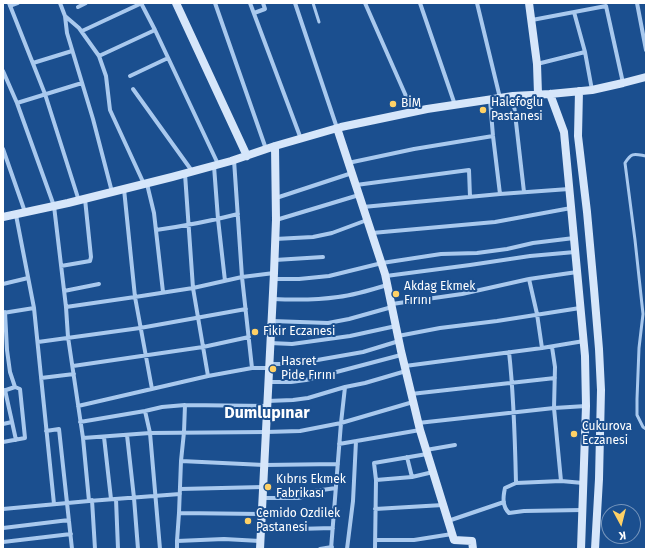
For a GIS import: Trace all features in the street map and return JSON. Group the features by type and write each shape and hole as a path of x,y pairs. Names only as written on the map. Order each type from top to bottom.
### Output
{"main road":[{"path":"176,3 247,156"},
{"path":"529,3 537,64 538,94"},
{"path":"3,217 146,184 234,160 275,146 337,128 413,112 513,96 592,90 646,77"},
{"path":"579,92 578,136 587,212 599,349 599,479 595,549"},
{"path":"550,94 564,132 584,341 586,406 581,549"},
{"path":"337,128 386,276 405,369 419,427 454,540 472,542 473,549"},
{"path":"260,545 275,260 275,146"}],"street":[{"path":"18,3 10,4 45,94 82,200 91,257 90,261 61,266"},
{"path":"60,3 65,16 67,33 93,119 112,192"},
{"path":"78,7 86,3"},
{"path":"82,31 142,3 216,165 218,219 225,281"},
{"path":"215,3 266,149"},
{"path":"250,3 301,139"},
{"path":"254,13 265,9 263,3"},
{"path":"295,3 337,128"},
{"path":"365,3 413,112"},
{"path":"420,3 456,105"},
{"path":"477,3 500,98"},
{"path":"637,3 646,50"},
{"path":"532,20 606,5 623,83"},
{"path":"574,12 585,52 592,90"},
{"path":"65,16 82,31 99,56 106,76 110,110 146,184 154,213 163,292"},
{"path":"99,56 155,30"},
{"path":"33,63 72,51"},
{"path":"537,64 585,52"},
{"path":"130,76 168,58"},
{"path":"3,71 17,103 54,206 68,337 83,438 96,549"},
{"path":"17,103 82,83"},
{"path":"133,89 188,172 188,226 193,288 208,376"},
{"path":"513,96 524,192"},
{"path":"490,100 500,194"},
{"path":"348,163 414,149 493,136"},
{"path":"3,149 25,212"},
{"path":"234,160 242,277 252,368"},
{"path":"356,185 469,170 470,197"},
{"path":"276,198 352,173"},
{"path":"124,189 135,297 152,389"},
{"path":"363,207 569,189"},
{"path":"276,220 359,195"},
{"path":"372,233 495,222 571,208"},
{"path":"16,214 34,308 54,504"},
{"path":"156,230 188,226 238,214"},
{"path":"275,239 319,236 332,233 367,220"},
{"path":"66,307 193,288 242,277 274,276 299,279 329,276 382,263 441,254 477,253 507,249 533,243 574,238"},
{"path":"386,276 530,256 575,252"},
{"path":"275,260 323,257"},
{"path":"272,321 328,323 349,319 392,306 577,272"},
{"path":"3,284 28,278"},
{"path":"530,280 542,348"},
{"path":"64,290 100,284"},
{"path":"273,299 309,300 339,297 388,285"},
{"path":"15,387 10,372 4,313 34,308"},
{"path":"38,342 140,328 246,308"},
{"path":"78,406 208,376 252,368 296,364 363,352 399,339 440,328 581,308"},
{"path":"270,344 292,344 342,338 396,326"},
{"path":"73,366 203,347 249,337"},
{"path":"80,422 145,411 162,406 267,404 300,399 365,383 405,369 435,363 552,347 584,341"},
{"path":"552,347 555,366 554,408 561,481"},
{"path":"509,352 514,412 516,483"},
{"path":"268,382 291,382 306,380 402,354"},
{"path":"41,378 74,374"},
{"path":"83,438 150,433 300,431 340,423 412,398 555,378"},
{"path":"3,442 16,440 25,438 20,389 15,387 4,390 16,440"},
{"path":"320,549 331,548 340,423 345,387"},
{"path":"177,549 185,405"},
{"path":"339,444 419,427 514,412 586,406"},
{"path":"145,411 150,433 160,549"},
{"path":"3,424 12,422"},
{"path":"46,430 59,429 72,549"},
{"path":"127,435 138,549"},
{"path":"104,437 114,499 118,549"},
{"path":"347,549 354,501 356,441"},
{"path":"375,549 376,480 374,463 407,458 455,445"},
{"path":"407,458 412,477"},
{"path":"181,461 264,465 338,464"},
{"path":"376,480 412,477 433,472"},
{"path":"582,510 524,511 509,513 505,509 504,495 505,488 516,483 561,481 583,482"},
{"path":"180,489 263,487"},
{"path":"262,498 298,498 315,491 336,488"},
{"path":"3,509 91,500 180,494"},
{"path":"448,521 504,502"},
{"path":"375,509 443,505"},
{"path":"179,513 261,514"},
{"path":"3,528 69,520"},
{"path":"260,530 333,528"},
{"path":"3,542 70,534"},
{"path":"375,540 414,540 453,534"},
{"path":"177,541 224,539 260,545"}],"lane":[{"path":"313,3 319,22"},
{"path":"646,156 634,154 630,156 625,163 643,314 639,348 637,415 643,427 646,429"}],"place":[{"name":"BİM","path":"393,104"},
{"name":"Halefoglu Pastanesi","path":"483,110"},
{"name":"Akdag Ekmek Fırını","path":"396,294"},
{"name":"Fikir Eczanesi","path":"255,332"},
{"name":"Hasret Pide Fırını","path":"273,369"},
{"name":"Cukurova Eczanesi","path":"574,434"},
{"name":"Kıbrıs Ekmek Fabrikası","path":"268,487"},
{"name":"Cemido Ozdilek Pastanesi","path":"248,521"}],"district":[{"name":"Dumlupınar","path":"267,414"}]}
